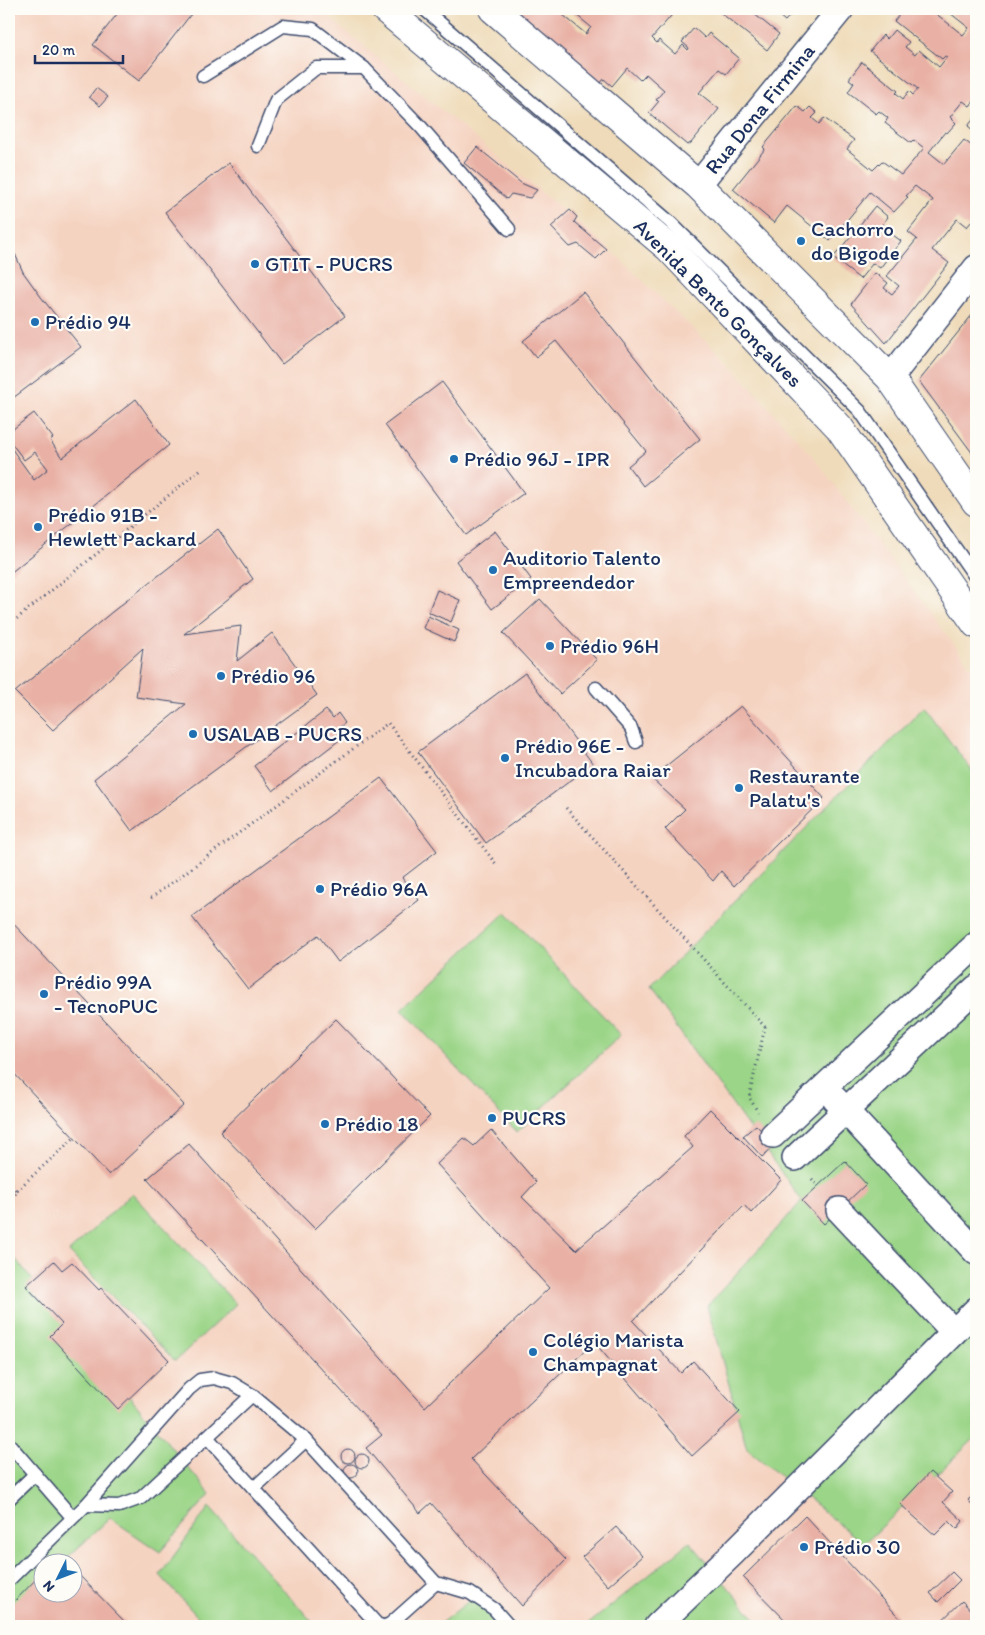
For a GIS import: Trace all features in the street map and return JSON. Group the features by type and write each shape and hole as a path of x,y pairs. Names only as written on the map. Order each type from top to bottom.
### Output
{"main road":[{"name":"Avenida Bento Gonçalves","path":"385,9 676,255 839,426 976,624"},
{"path":"493,9 698,185 890,378 976,502"}],"street":[{"name":"Rua Dona Firmina","path":"698,185 841,9"},
{"path":"890,378 976,268"},
{"path":"773,1135 976,945"},
{"path":"796,1158 976,988"},
{"path":"824,1087 976,1252"},
{"path":"839,1210 954,1332"},
{"path":"657,1626 732,1554 976,1310"}],"lane":[{"path":"424,9 671,223 860,412 976,578"},
{"path":"203,76 283,26 313,29 364,68 421,127 509,229"},
{"path":"258,146 276,100 316,68 364,68"},
{"path":"596,688 631,728 636,742"},
{"path":"9,1580 86,1505 189,1389 200,1380 214,1378 232,1383 252,1395 306,1440 436,1583 470,1593 494,1609 509,1626"},
{"path":"86,1505 120,1506 141,1498 252,1395"},
{"path":"207,1437 377,1624 383,1626 390,1624 436,1583"},
{"path":"254,1488 306,1440"},
{"path":"9,1444 72,1517"},
{"path":"9,1499 35,1474"}],"path":[{"path":"9,234 14,230"},
{"path":"9,625 201,469"},
{"path":"151,898 388,723 496,864"},
{"path":"566,808 765,1027 749,1097 773,1135"},
{"path":"9,1229 16,1190 74,1138"},
{"path":"796,1158 818,1186"},
{"path":"9,1181 16,1190"}],"shaded area":[{"name":"PUCRS","path":"9,9 319,9 602,242 728,362 814,458 976,674 976,1626 9,1626"}],"green space":[{"path":"924,707 976,776 976,1437 864,1544 747,1449 707,1306 802,1201 649,989"},
{"path":"506,912 621,1035 517,1132 402,1009"},
{"path":"132,1193 236,1304 175,1361 69,1252"},
{"path":"9,1251 210,1494 160,1552 110,1518 74,1552 32,1552 32,1592 9,1614"},
{"path":"209,1507 316,1626 206,1626 160,1575"},
{"path":"690,1542 761,1626 586,1626"},
{"path":"474,1597 507,1626 437,1626"}],"building":[{"path":"121,9 195,9 139,81 93,45"},
{"path":"514,9 568,9 563,15 586,34 591,27 569,9 677,9 652,38 657,43 659,40 675,54 683,45 688,50 689,48 682,42 694,28 705,38 709,33 739,58 726,74 719,69 699,93 719,109 691,143 687,145 649,113 659,101 656,100 664,90 646,74 640,80 627,68 612,86 604,79 600,84 512,11"},
{"path":"716,9 748,9 779,34 767,50"},
{"path":"771,9 796,9 785,21"},
{"path":"904,9 930,9 963,35 969,28 945,9 976,9 976,99 970,106 963,101 950,117 956,123 947,133 945,132 929,152 944,164 964,140 976,149 976,216 967,227 957,219 932,250 949,263 886,343 851,304 875,273 888,283 884,288 892,294 899,286 887,276 917,239 908,232 933,200 915,186 894,212 870,192 830,241 787,206 774,223 733,189 765,149 763,147 797,106 805,112 810,107 817,113 812,118 819,124 824,118 854,140 847,149 873,170 882,161 901,175 924,148 914,140 911,143 885,123 888,118 879,111 876,114 848,92 854,83 849,79 862,62 898,91 896,93 903,99 909,91 913,95 918,89 870,51 883,35 887,39 894,30 909,42 905,47 915,55 919,50 939,67 947,57 945,56 942,59 894,21"},
{"path":"96,88 108,97 100,106 89,97"},
{"path":"976,116 976,133 968,126"},
{"path":"477,147 521,183 537,190 530,198 511,194 507,199 464,163"},
{"name":"GTIT - PUCRS","path":"229,163 345,316 282,364 165,212"},
{"path":"875,206 888,217 881,226 901,241 880,268 873,263 860,279 833,258"},
{"path":"570,210 577,217 574,222 606,249 596,259 578,244 570,247 551,227"},
{"name":"Prédio 94","path":"15,254 23,272 81,347 9,401 9,258"},
{"path":"583,292 700,439 643,486 628,466 646,451 556,341 536,357 523,341"},
{"path":"976,310 976,458 919,381"},
{"name":"Prédio 96J - IPR","path":"442,382 524,493 466,535 385,425"},
{"name":"Prédio 91B - Hewlett Packard","path":"136,399 169,445 9,574 9,445 34,480 48,469 35,452 24,460 9,440 9,432 34,413 53,438 50,440 62,458"},
{"name":"Prédio 96","path":"218,529 253,579 184,634 241,626 237,661 272,633 317,695 132,831 94,779 186,704 136,697 143,648 53,730 15,692 112,612"},
{"name":"Auditorio Talento Empreendedor","path":"495,531 531,579 492,609 456,561"},
{"path":"437,590 460,600 451,622 428,612"},
{"name":"Prédio 96H","path":"540,599 597,660 560,694 503,633"},
{"path":"428,616 459,630 454,642 423,628"},
{"name":"Prédio 96E - Incubadora Raiar","path":"525,673 593,764 486,843 418,752"},
{"name":"Restaurante Palatu's","path":"741,706 824,798 734,886 721,871 713,881 665,829 685,809 651,778"},
{"path":"326,710 333,718 338,713 345,723 340,727 346,735 273,791 254,766"},
{"name":"Prédio 96A","path":"381,778 437,851 402,878 419,900 338,962 318,935 248,989 192,917"},
{"name":"Prédio 99A - TecnoPUC","path":"9,919 184,1105 109,1175 9,1068"},
{"name":"Prédio 18","path":"336,1019 430,1116 315,1229 220,1132"},
{"name":"Colégio Marista Champagnat","path":"710,1109 781,1180 751,1213 744,1205 633,1321 681,1373 693,1361 740,1412 692,1456 594,1342 471,1459 566,1560 522,1606 431,1503 420,1513 366,1448 382,1435 147,1179 189,1144 425,1407 549,1288 437,1164 464,1138 474,1146 491,1130 536,1182 522,1197 576,1250 693,1147 684,1136"},
{"path":"756,1125 775,1145 762,1157 743,1136"},
{"path":"845,1161 866,1184 824,1224 802,1201"},
{"path":"54,1261 62,1270 72,1262 99,1290 101,1288 169,1360 118,1409 50,1336 62,1324 26,1286"},
{"path":"348,1449 353,1451 355,1456 353,1461 348,1463 343,1461 341,1456 343,1451"},
{"path":"362,1454 367,1456 369,1461 367,1466 362,1468 357,1466 355,1461 357,1456"},
{"path":"351,1464 356,1466 358,1471 356,1476 351,1478 346,1476 344,1471 346,1466"},
{"path":"930,1472 952,1492 943,1502 963,1521 957,1529 949,1521 935,1535 900,1504"},
{"path":"976,1492 976,1509 968,1500"},
{"name":"Prédio 30","path":"805,1516 907,1626 791,1626 743,1577"},
{"path":"616,1527 642,1556 608,1586 582,1557"},
{"path":"952,1572 960,1580 938,1602 930,1593"},
{"path":"82,1578 129,1626 9,1626 9,1607 32,1583 32,1602 82,1602"},
{"path":"962,1601 976,1616 976,1626 936,1626"}],"place":[{"name":"Cachorro do Bigode","path":"801,241"},
{"name":"GTIT - PUCRS","path":"255,264"},
{"name":"Prédio 94","path":"35,322"},
{"name":"Prédio 96J - IPR","path":"454,459"},
{"name":"Prédio 91B - Hewlett Packard","path":"38,527"},
{"name":"Auditorio Talento Empreendedor","path":"493,570"},
{"name":"Prédio 96H","path":"550,646"},
{"name":"Prédio 96","path":"221,676"},
{"name":"USALAB - PUCRS","path":"193,734"},
{"name":"Prédio 96E - Incubadora Raiar","path":"505,758"},
{"name":"Restaurante Palatu's","path":"739,788"},
{"name":"Prédio 96A","path":"320,889"},
{"name":"Prédio 99A - TecnoPUC","path":"44,994"},
{"name":"PUCRS","path":"492,1118"},
{"name":"Prédio 18","path":"325,1124"},
{"name":"Colégio Marista Champagnat","path":"533,1352"},
{"name":"Prédio 30","path":"804,1547"}]}
